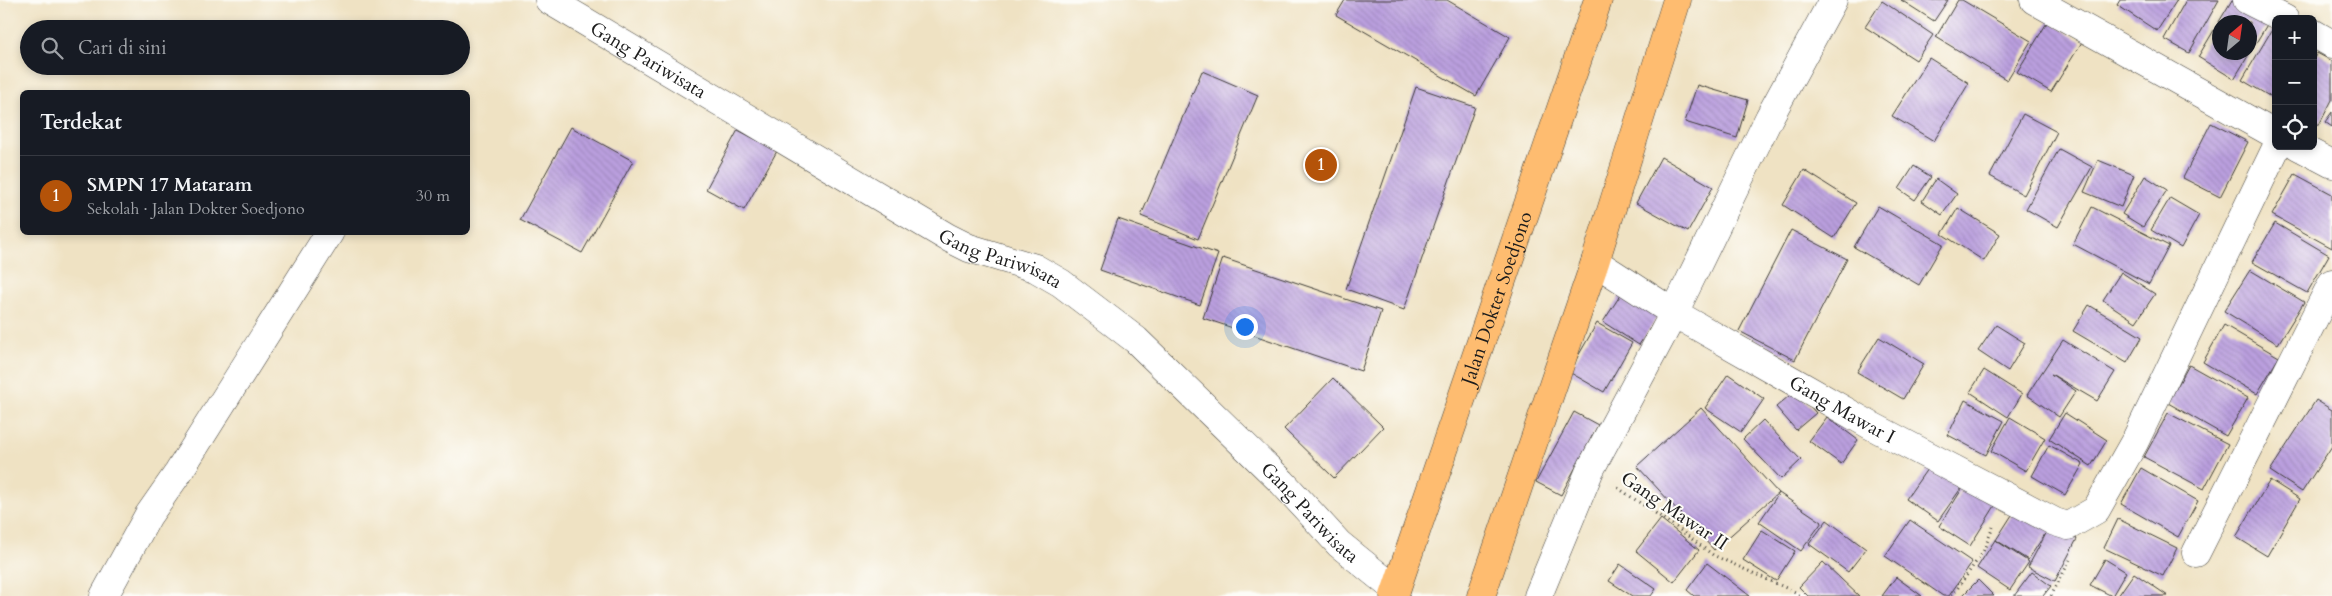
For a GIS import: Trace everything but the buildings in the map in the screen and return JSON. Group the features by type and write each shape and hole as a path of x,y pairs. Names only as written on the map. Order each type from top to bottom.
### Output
{"highway":[{"name":"Jalan Dokter Soedjono","path":"1395,593 1598,0"},
{"path":"1481,596 1595,262 1678,0"}],"street":[{"name":"Gang Pariwisata","path":"549,0 923,224 969,248 993,256 1014,260 1034,268 1061,283 1136,340 1282,482 1338,544 1395,593"},
{"path":"1538,596 1590,470 1674,313 1769,118 1833,0"},
{"path":"2034,0 2272,133"},
{"path":"2247,0 2277,15"},
{"path":"2317,35 2332,44"},
{"name":"Gang Mawar I","path":"1595,262 1674,313 1870,425 2064,526 2068,526 2096,510 2134,441 2275,150"},
{"path":"2306,150 2332,164"},
{"path":"104,596 148,516 178,473 328,235"},
{"path":"2196,553 2332,283"}],"path":[{"name":"Gang Mawar II","path":"1590,470 1676,527 1713,555 1800,596"},
{"path":"1952,596 1983,552 2006,496"}],"place":[{"name":"SMPN 17 Mataram","path":"1321,165"}]}
